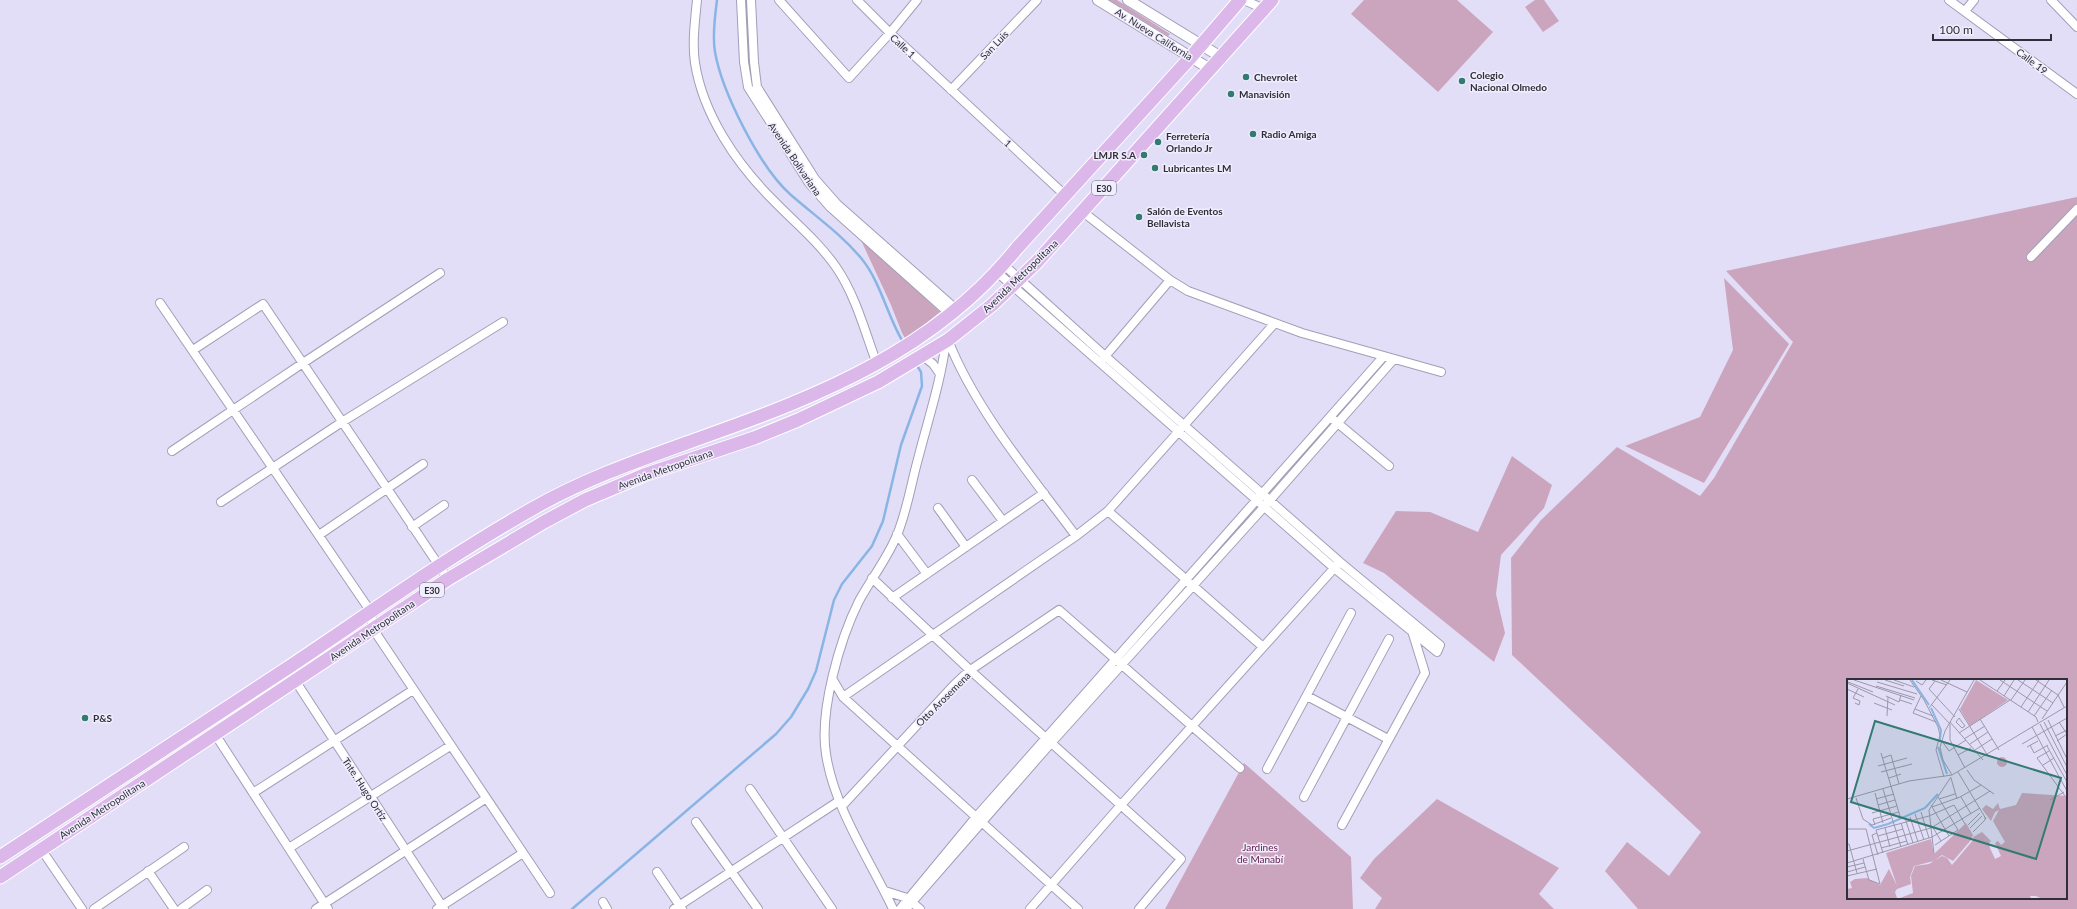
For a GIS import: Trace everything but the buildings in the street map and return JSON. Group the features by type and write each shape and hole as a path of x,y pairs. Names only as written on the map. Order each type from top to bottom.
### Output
{"highway":[{"name":"E30","path":"0,857 439,566 533,508 576,485 666,450 766,415 846,381 911,344 954,312 1001,269 1202,45 1240,0"},
{"name":"Avenida Metropolitana","path":"0,877 448,579 585,500 644,474 754,438 798,420 854,395 901,370 947,341 992,305 1016,283 1083,212 1268,4"},
{"path":"666,450 672,466"}],"street":[{"path":"697,0 694,30 695,62 700,84 711,113 730,146 757,182 815,242 836,267 852,296 876,364"},
{"name":"Avenida Bolivariana","path":"741,0 744,62 748,87 808,183 830,207 954,312"},
{"name":"Avenida Bolivariana","path":"751,0 754,62 758,87 815,179 837,204 954,312"},
{"path":"779,0 849,78 890,34 917,0"},
{"name":"Calle 1","path":"857,0 890,34 951,90"},
{"name":"San Luis","path":"951,90 1037,0"},
{"name":"Av. Nueva California","path":"1098,0 1210,69"},
{"name":"Av. Nueva California","path":"1128,0 1221,57"},
{"path":"1244,0 1268,4"},
{"name":"Calle 19","path":"1949,0 2077,94"},
{"path":"1965,11 1974,0"},
{"path":"2051,0 2077,27"},
{"name":"1","path":"951,90 1066,196"},
{"path":"2031,257 2077,209"},
{"path":"1083,212 1170,280 1188,291 1274,324 1392,360 1441,372"},
{"path":"1001,269 1099,363 1178,433 1334,568 1413,634 1437,652 1440,645 1340,562 1105,356 1016,283"},
{"path":"172,451 440,273"},
{"path":"1099,363 1170,280"},
{"path":"160,303 371,612 373,630 550,893"},
{"path":"193,350 263,304 386,489 448,579"},
{"path":"221,502 342,422 503,322"},
{"path":"844,697 1076,536 1108,511 1274,324"},
{"path":"893,909 840,803 828,767 824,741 832,680 850,622 872,578 897,534 940,374 947,341"},
{"path":"947,341 960,368 979,400 1076,536"},
{"path":"921,357 933,364 940,374"},
{"path":"900,909 910,900 1048,740 1189,583 1257,501 1382,357"},
{"path":"1189,583 1264,507 1392,360"},
{"path":"1331,417 1389,466"},
{"path":"319,535 423,464"},
{"path":"972,480 1003,521"},
{"path":"892,598 1044,493"},
{"path":"412,527 444,505"},
{"path":"938,508 966,547"},
{"path":"1108,511 1263,647"},
{"path":"897,534 927,574"},
{"path":"1030,909 1121,805 1340,562"},
{"path":"872,578 971,671 1181,859 1139,909"},
{"name":"Otto Arosemena","path":"679,908 784,838 840,803 897,746 954,685 971,671 1059,610 1119,662"},
{"path":"1267,768 1351,613"},
{"path":"1342,825 1425,672 1413,634"},
{"path":"1304,797 1389,638"},
{"path":"1119,662 1240,768"},
{"name":"Tnte. Hugo Ortíz","path":"287,668 406,851 441,908"},
{"path":"832,680 844,697 1078,909"},
{"path":"253,793 413,690"},
{"path":"1307,696 1388,739"},
{"path":"215,734 327,906"},
{"path":"289,848 450,746"},
{"path":"750,789 832,909"},
{"path":"316,909 327,906 485,798"},
{"path":"696,822 758,909"},
{"path":"94,909 184,847"},
{"path":"40,849 82,909"},
{"path":"441,908 523,853"},
{"path":"148,872 174,909"},
{"path":"657,872 679,908"},
{"path":"181,909 208,890"},
{"path":"885,891 910,900 920,909"},
{"path":"906,909 910,900"}],"green space":[{"path":"1109,0 1117,0 1170,34 1168,36"},
{"path":"1364,0 1457,0 1493,32 1438,92 1351,14"},
{"path":"1535,0 1544,0 1559,21 1543,32 1525,7"},
{"path":"2077,197 2077,909 1638,909 1605,871 1627,842 1669,876 1701,832 1512,655 1511,558 1541,520 1617,447 1700,496 1714,478 1793,342 1726,271"},
{"path":"860,238 940,312 906,340 902,333 891,305"},
{"path":"1724,278 1789,344 1704,483 1625,446 1700,417 1733,350"},
{"path":"1512,456 1552,485 1544,508 1501,555 1496,594 1505,633 1494,662 1384,573 1363,563 1396,511 1430,512 1478,532"},
{"name":"Jardines de Manabí","path":"1244,763 1351,857 1353,909 1165,909"},
{"path":"1437,799 1559,868 1539,894 1554,909 1375,909 1382,898 1360,878 1374,859"}],"waterway":[{"path":"717,0 714,33 715,52 725,87 744,128 767,167 779,183 853,249 868,267 879,288 897,332 903,342"},
{"path":"572,909 776,734 791,717 808,689 816,671 834,600 842,584 872,546 883,521 901,445 922,386 921,372 916,364"}],"place":[{"name":"Chevrolet","path":"1246,77"},
{"name":"Colegio Nacional Olmedo","path":"1462,81"},
{"name":"Manavisión","path":"1231,94"},
{"name":"Radio Amiga","path":"1253,134"},
{"name":"Ferretería Orlando Jr","path":"1158,142"},
{"name":"LMJR S.A","path":"1144,155"},
{"name":"Lubricantes LM","path":"1155,168"},
{"name":"Salón de Eventos Bellavista","path":"1139,217"},
{"name":"P&S","path":"85,718"}]}
